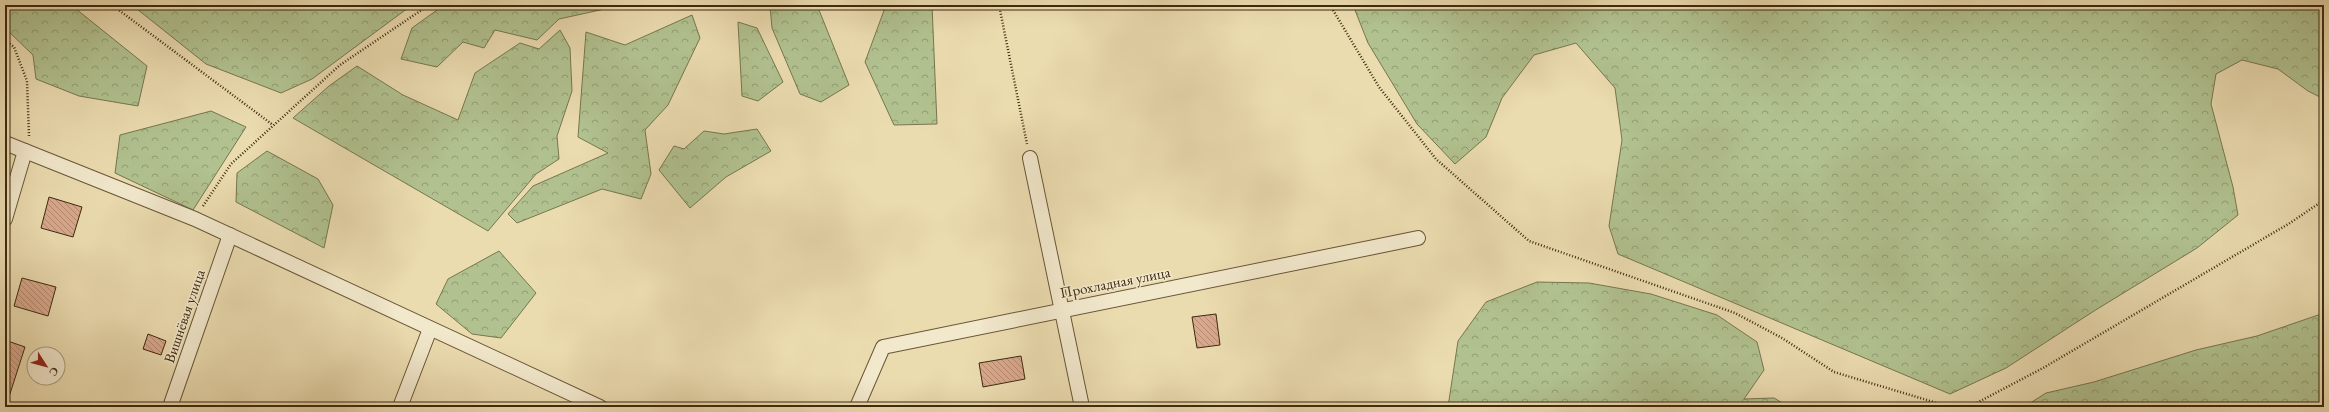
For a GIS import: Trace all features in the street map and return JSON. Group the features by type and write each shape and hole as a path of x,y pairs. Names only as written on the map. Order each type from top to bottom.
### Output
{"street":[{"path":"5,143 195,219 600,407"},
{"path":"5,219 25,151"},
{"path":"1030,158 1082,407"},
{"name":"Вишнёвая улица","path":"170,407 230,236"},
{"name":"Прохладная улица","path":"856,407 883,347 1418,238"},
{"path":"400,407 430,329"}],"path":[{"path":"112,5 273,125"},
{"path":"195,219 230,164 340,65 429,5"},
{"path":"999,5 1030,158"},
{"path":"1330,5 1380,87 1436,159 1529,241 1734,313 1782,338 1834,372 1950,407"},
{"path":"5,40 14,47 27,81 29,134 25,151"},
{"path":"1969,407 2043,368 2290,222 2324,200"}],"green space":[{"path":"5,5 71,5 147,66 138,106 79,96 36,79 33,55 5,28"},
{"path":"132,5 412,5 312,79 281,93 206,64"},
{"path":"444,5 623,5 559,19 537,40 495,30 484,48 463,42 437,67 401,59 412,28"},
{"path":"817,5 849,85 821,102 800,94 772,28 770,6"},
{"path":"886,5 932,5 937,124 894,125 865,62"},
{"path":"1353,5 2324,5 2324,99 2308,91 2278,69 2242,60 2216,74 2211,104 2233,187 2238,215 2197,248 2094,311 2006,368 1950,394 1618,254 1609,226 1622,140 1615,88 1576,43 1534,55 1502,98 1486,137 1455,164 1417,124 1368,43"},
{"path":"692,15 700,38 668,105 645,130 651,174 641,199 602,189 517,223 508,214 533,186 608,153 578,137 586,32 625,45"},
{"path":"738,22 757,28 783,82 758,101 742,96"},
{"path":"560,30 570,48 572,91 557,136 559,159 536,174 488,231 293,118 329,86 357,66 403,95 458,120 475,73 520,43 539,49"},
{"path":"211,111 246,127 193,210 115,173 120,135"},
{"path":"757,129 771,151 726,177 690,208 659,170 674,146 684,149 704,131 724,134"},
{"path":"267,151 318,179 333,205 324,248 236,202 237,173"},
{"path":"499,251 536,293 501,338 472,334 436,304 448,279"},
{"path":"1537,282 1589,283 1651,294 1717,315 1757,342 1764,370 1744,399 1774,398 1789,407 1448,407 1458,341 1486,302"},
{"path":"2324,313 2324,407 2024,407 2046,393 2094,382 2196,350 2257,336"}],"building":[{"path":"49,197 82,207 73,237 41,228"},
{"path":"22,278 56,287 48,316 14,306"},
{"path":"1216,314 1220,345 1197,348 1192,317"},
{"path":"148,334 166,341 161,355 143,349"},
{"path":"5,340 25,347 8,400 5,399"},
{"path":"1021,356 1025,379 983,387 979,363"}]}
